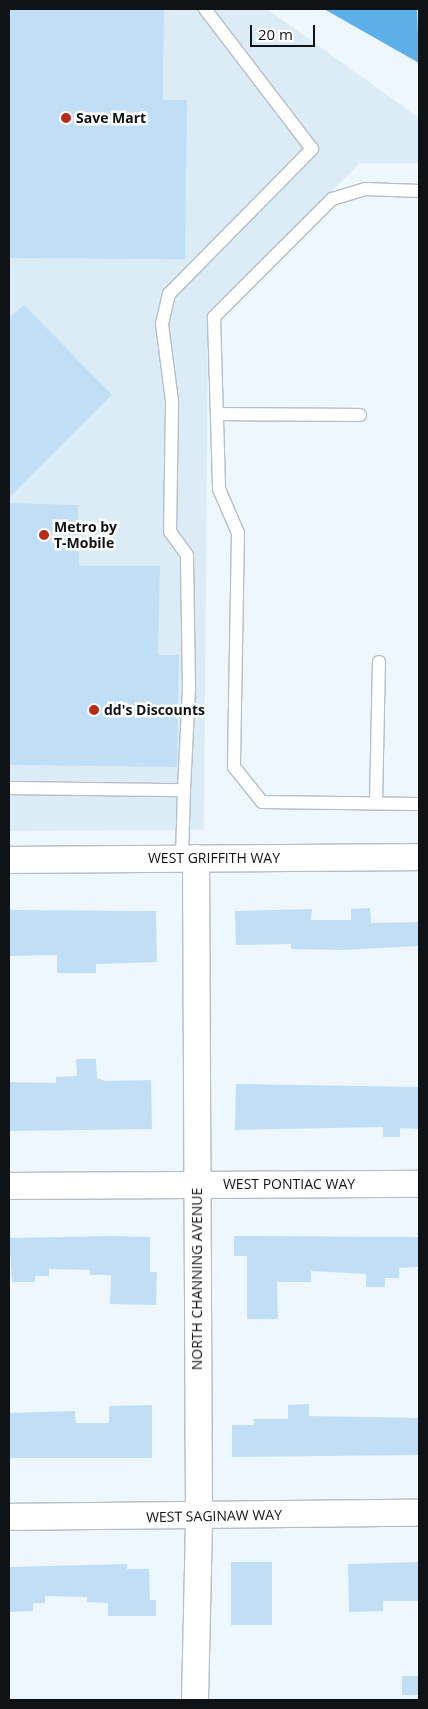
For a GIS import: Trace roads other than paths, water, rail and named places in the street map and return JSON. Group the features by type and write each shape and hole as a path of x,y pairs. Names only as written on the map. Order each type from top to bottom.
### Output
{"street":[{"name":"WEST GRIFFITH WAY","path":"9,860 419,857"},
{"name":"NORTH CHANNING AVENUE","path":"189,858 196,1184 199,1517 195,1700"},
{"name":"WEST PONTIAC WAY","path":"9,1186 419,1184"},
{"name":"WEST SAGINAW WAY","path":"9,1517 199,1517 419,1513"}],"lane":[{"path":"189,858 184,790 189,687 187,555 170,532 172,400 164,317 169,294 188,272 312,149 205,9"},
{"path":"419,191 365,189 332,199 214,317 219,489 238,533 234,767 262,802 419,804"},
{"path":"217,414 360,415"},
{"path":"376,803 379,662"},
{"path":"9,788 184,790"}],"water":[{"path":"324,9 417,9 419,63"}],"place":[{"name":"Save Mart","path":"66,118"},
{"name":"Metro by T-Mobile","path":"44,535"},
{"name":"dd's Discounts","path":"94,710"}]}
